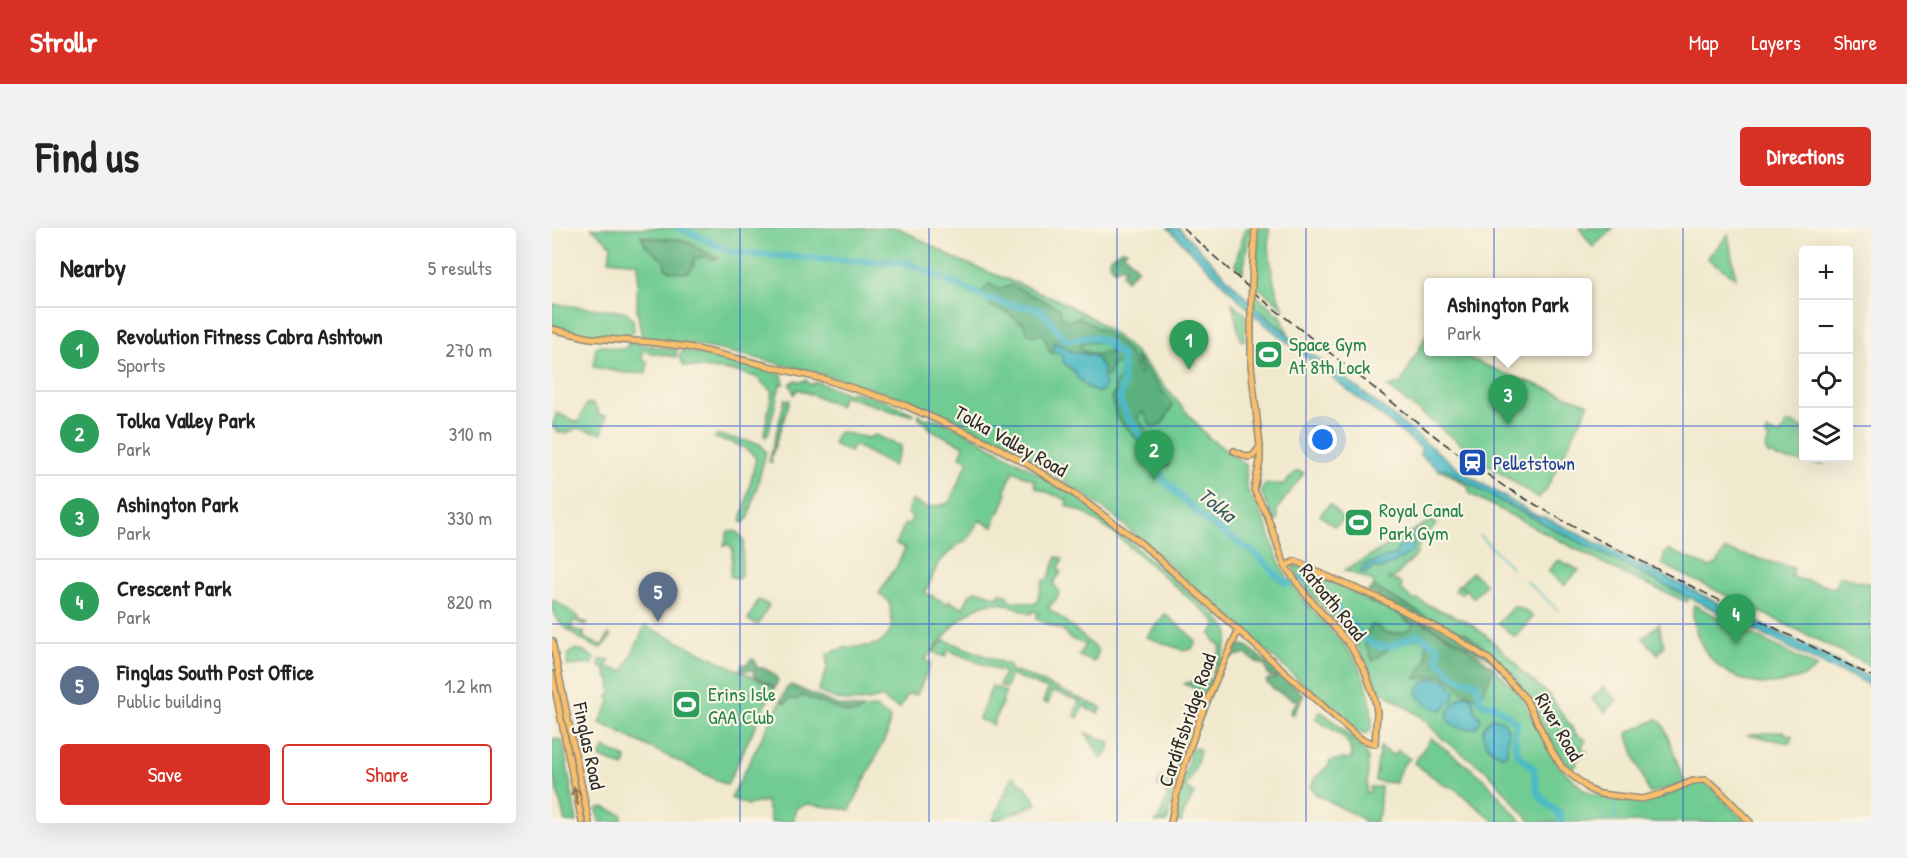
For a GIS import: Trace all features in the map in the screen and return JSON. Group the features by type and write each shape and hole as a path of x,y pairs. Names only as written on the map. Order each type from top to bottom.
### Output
{"main road":[{"name":"Ratoath Road","path":"1255,228 1251,375 1260,461 1254,490 1268,516 1285,566 1297,584 1350,645 1365,671 1377,711 1375,744"},
{"name":"Tolka Valley Road","path":"552,329 590,338 663,343 716,353 842,384 937,418 1013,456 1089,504 1142,544 1352,732 1361,739 1375,744"},
{"path":"1234,452 1248,457 1256,453 1260,446"},
{"name":"River Road","path":"1285,566 1299,562 1314,571 1381,599 1482,654 1504,673 1526,699 1546,741 1562,766 1590,790 1600,794 1642,799 1694,781 1706,780 1716,787 1750,822"},
{"name":"Cardiffsbridge Road","path":"1171,822 1180,778 1191,742 1222,662 1238,631"},
{"name":"Finglas Road","path":"552,641 589,822"},
{"name":"Finglas Road","path":"552,674 582,822"}],"green space":[{"path":"592,228 899,228 956,259 1054,298 1090,317 1134,351 1208,437 1246,465 1248,492 1267,527 1282,568 1299,594 1341,641 1363,675 1369,697 1372,727 1366,733 1354,729 1115,517 1039,465 985,435 929,409 871,388 729,352 642,338 637,310 638,263 609,260 611,245"},
{"path":"1245,228 1250,228 1243,272 1235,265"},
{"path":"1259,228 1269,228 1274,282 1285,309 1258,287 1256,277"},
{"path":"1579,228 1613,228 1593,247"},
{"path":"641,235 684,241 719,258 714,260 706,257 696,258 693,262 694,266 688,272 670,271 665,267 664,261 646,246"},
{"path":"1728,235 1736,278 1707,258"},
{"path":"1121,250 1127,250 1124,253 1138,269 1126,280 1122,274 1126,267 1119,267 1115,270 1109,263 1109,259"},
{"path":"989,284 998,289 1011,285 1059,308 1062,317 1068,321 1079,317 1115,339 1130,355 1137,373 1140,374 1135,356 1173,405 1160,425 1152,427 1143,412 1138,417 1164,452 1168,466 1164,465 1159,474 1143,446 1117,417 1111,397 1116,391 1114,385 1120,378 1120,365 1112,365 1108,376 1103,378 1102,371 1086,353 1072,352 1055,342 1055,351 1052,354 1043,334 1035,336 1027,333 1024,323 1019,322 1007,312 991,307 983,291","holes":["1094,342 1106,345 1111,354 1104,351 1098,356 1080,348 1081,345"]},
{"path":"1254,294 1273,309 1272,311 1281,316 1288,333 1254,306"},
{"path":"1232,303 1245,313 1245,340 1241,341"},
{"path":"552,304 626,312 633,320 634,332 628,337 600,336 552,326"},
{"path":"1424,340 1424,356 1464,356 1589,404 1545,492 1538,498 1485,463 1388,387 1401,383"},
{"path":"627,342 677,350 676,357 647,352 643,349 642,358 648,363 646,373 625,373 593,367 596,348 600,345 621,349 628,347"},
{"path":"683,350 763,367 782,375 784,384 780,384 768,435 765,437 764,434 772,392 756,377 739,372 684,366 679,357"},
{"path":"796,380 800,382 806,380 810,385 817,382 846,393 854,392 884,400 914,414 891,411 845,396 839,406 798,389 794,394 790,384"},
{"path":"785,399 790,400 771,458 772,462 769,462"},
{"path":"587,403 593,404 598,415 606,416 602,433 576,428 566,434 552,426 557,413 578,423"},
{"path":"919,414 923,418 937,419 964,431 1073,493 1215,614 1228,630 1229,635 1219,670 1201,713 1194,709 1199,690 1184,684 1211,679 1221,646 1214,641 1211,633 1217,624 1214,620 1116,535 1083,512 1066,505 1067,500 1037,488 1034,484 1036,481 1013,471 993,527 979,520 969,538 939,562 925,593 948,604 950,601 960,607 964,606 970,594 976,590 998,597 1000,593 1008,596 1009,600 1036,604 1043,581 1048,579 1057,557 1063,559 1058,569 1061,572 1053,584 1059,591 1058,597 1048,608 1099,651 1094,662 1079,656 1086,644 1071,639 1063,630 1036,619 1038,613 1033,611 1031,614 1000,603 985,604 956,624 925,660 931,663 917,695 907,695 900,709 883,697 850,702 818,691 827,670 827,654 845,648 872,645 887,636 892,626 889,601 879,594 895,570 905,548 896,544 905,524 909,525 912,517 907,513 911,500 927,508 949,503 968,461 960,457 964,446 930,429 919,419"},
{"path":"1791,423 1799,426 1799,462 1776,458 1775,455 1769,455 1765,449 1769,439 1765,435 1767,431 1780,436 1786,424"},
{"path":"840,432 868,438 875,435 901,448 893,466 854,445 850,452 833,444"},
{"path":"718,435 760,444 766,452 749,517 743,523 741,522 743,511 756,458 737,445 714,438"},
{"path":"1802,462 1825,462 1821,465"},
{"path":"1447,469 1513,508 1689,596 1687,602 1628,576 1472,495 1469,487 1444,471 1439,471"},
{"path":"1297,471 1304,473 1277,509 1278,520 1274,522 1261,491 1266,484 1284,484"},
{"path":"1330,504 1344,520 1334,526 1320,515"},
{"path":"1432,520 1436,524 1417,548 1417,554 1395,577 1387,579 1402,584 1401,589 1414,601 1417,599 1479,630 1548,694 1577,735 1586,740 1581,747 1587,752 1576,761 1577,764 1572,768 1560,757 1515,675 1467,634 1428,618 1374,587 1373,581 1345,570"},
{"path":"728,531 737,532 744,540 741,575 738,579 730,576 733,549 728,544 724,546"},
{"path":"1669,550 1709,567 1717,564 1725,550 1794,568 1791,577 1835,588 1839,576 1871,584 1871,666 1662,564 1665,552"},
{"path":"1558,560 1579,570 1564,586 1548,571"},
{"path":"1294,565 1344,588 1383,602 1475,653 1494,668 1520,695 1557,764 1584,790 1596,795 1640,802 1664,796 1696,782 1705,782 1746,822 1531,822 1489,773 1444,740 1420,716 1377,688 1369,667 1356,644 1304,586 1293,568"},
{"path":"1472,572 1486,584 1473,598 1465,589 1462,593 1455,591 1458,585 1463,588 1460,585"},
{"path":"1374,587 1428,618 1467,634 1515,675 1524,692 1489,658 1368,591"},
{"path":"1349,589 1383,602 1459,642 1494,668 1482,694 1477,699 1463,692 1452,680 1442,675 1416,679 1427,658 1426,643 1422,639 1395,646 1373,661 1364,641 1371,625 1379,627 1383,632 1396,633 1408,630 1414,624 1406,621 1403,616 1393,610 1368,602"},
{"path":"554,600 579,617 578,620 588,623 586,626 574,620 571,628 584,632 584,638 602,646 609,634 611,637 601,648 583,641 555,616 552,604"},
{"path":"758,600 769,605 758,625 748,620"},
{"path":"1694,605 1817,667 1801,677 1774,684 1746,681 1733,675 1721,668 1702,646 1694,622"},
{"path":"1513,607 1522,608 1533,617 1515,637 1498,623"},
{"path":"1165,614 1194,639 1192,649 1183,650 1146,637"},
{"path":"1659,624 1664,646 1658,654 1643,638"},
{"name":"Erins Isle GAA Club","path":"645,626 774,687 727,785 600,723 610,702 608,696 611,695 610,679 607,679 606,670 599,666 600,660 610,660 607,664 608,668 624,671"},
{"path":"944,640 1009,665 1013,673 1019,672 1102,708 1099,713 1087,709 1088,705 1083,706 1078,718 1074,715 1079,701 1053,691 1048,704 1043,702 1048,689 1011,675 1006,688 999,685 1003,672 948,650 945,657 933,652"},
{"path":"1241,645 1247,646 1304,695 1293,715 1290,713 1291,709 1298,698 1294,700 1271,687 1266,681 1277,677 1268,675 1265,666 1245,654 1231,657 1236,652 1234,648"},
{"path":"575,649 594,658 593,664 567,666 568,654"},
{"path":"751,659 755,660 757,668 766,669 777,678 774,690 774,687 753,674 755,670 740,671 742,664 746,665"},
{"path":"791,685 837,705 862,709 858,713 850,714 803,696 796,700 790,698 786,703 781,701 786,689"},
{"path":"992,686 1006,692 993,725 979,719"},
{"path":"1603,687 1617,700 1605,712 1592,699"},
{"path":"791,688 836,708 853,710 876,708 890,718 887,734 850,810 807,804 796,808 793,822 771,822 766,801 748,805 731,798 786,691"},
{"path":"1322,712 1348,734 1366,754 1368,776 1366,793 1370,792 1370,787 1381,787 1379,815 1376,822 1364,822 1363,819 1315,794 1310,788 1330,761 1352,758 1351,749 1344,738 1316,719"},
{"path":"1658,719 1664,726 1685,784 1649,793 1627,733"},
{"path":"1784,731 1787,735 1793,736 1790,743 1747,735"},
{"path":"1086,733 1111,743 1107,753 1101,759"},
{"path":"1431,738 1482,777 1522,822 1495,822 1453,787 1446,786 1414,763"},
{"path":"552,739 563,742 577,822 565,822 552,770"},
{"path":"1180,741 1185,743 1167,822 1155,822 1158,821 1168,795 1164,793 1166,787 1157,787 1160,778 1171,775 1179,753 1175,751"},
{"path":"1380,747 1394,756 1398,750 1410,759 1401,769 1396,783 1375,781"},
{"path":"605,748 626,758 624,767 601,758 600,755"},
{"path":"1191,749 1200,750 1195,770 1185,788 1194,793 1182,822 1173,822"},
{"path":"1013,776 1026,787 1037,804 992,822"},
{"path":"603,807 622,815 621,822 599,822 597,809"}],"water":[{"path":"1168,228 1179,228 1260,312 1289,335 1292,341 1339,373 1464,473 1537,516 1544,517 1871,678 1871,687 1857,678 1832,669 1557,531 1445,468 1440,471 1420,455 1421,448 1257,318"},
{"path":"1055,342 1072,352 1095,356 1103,368 1103,381 1106,384 1103,390 1098,393 1088,388 1077,377 1075,372 1064,363 1062,355 1055,353 1053,349"},
{"path":"1421,529 1420,537 1412,541 1414,545 1411,553 1382,569 1375,567 1365,573 1360,571 1365,565 1396,554 1398,548 1412,540 1411,534"},
{"path":"1435,678 1446,680 1455,691 1454,699 1442,710 1428,705 1417,693 1422,683"},
{"path":"1466,695 1472,697 1476,712 1481,718 1475,728 1459,727 1447,718 1453,704"},
{"path":"1493,718 1503,721 1508,729 1507,752 1504,756 1487,745 1484,740 1484,729"}],"waterway":[{"name":"Tolka","path":"679,228 737,253 910,264 989,299 1034,308 1044,313 1064,339 1092,337 1108,344 1122,357 1123,382 1120,400 1127,417 1165,481 1205,520 1257,555 1283,581 1287,583 1301,579 1311,581 1320,588 1349,623 1371,643 1386,647 1418,635 1437,646 1439,652 1437,657 1450,672 1459,679 1478,685 1480,701 1483,704 1494,705 1517,723 1514,735 1517,753 1534,769 1540,796 1560,814 1561,822"},
{"path":"1106,384 1123,367"},
{"path":"1480,536 1512,568"},
{"path":"1526,581 1558,610"},
{"path":"1615,802 1616,822"}],"railway":[{"path":"1183,228 1257,295 1441,441 1505,487 1581,531 1871,676"}],"place":[{"name":"Space Gym At 8th Lock","path":"1268,355"},
{"name":"Revolution Fitness Cabra Ashtown","path":"1189,370"},
{"name":"Ashington Park","path":"1508,425"},
{"name":"Pelletstown","path":"1472,463"},
{"name":"Tolka Valley Park","path":"1154,480"},
{"name":"Royal Canal Park Gym","path":"1358,522"},
{"name":"Finglas South Post Office","path":"658,622"},
{"name":"Crescent Park","path":"1736,644"},
{"name":"Erins Isle GAA Club","path":"687,705"}]}
